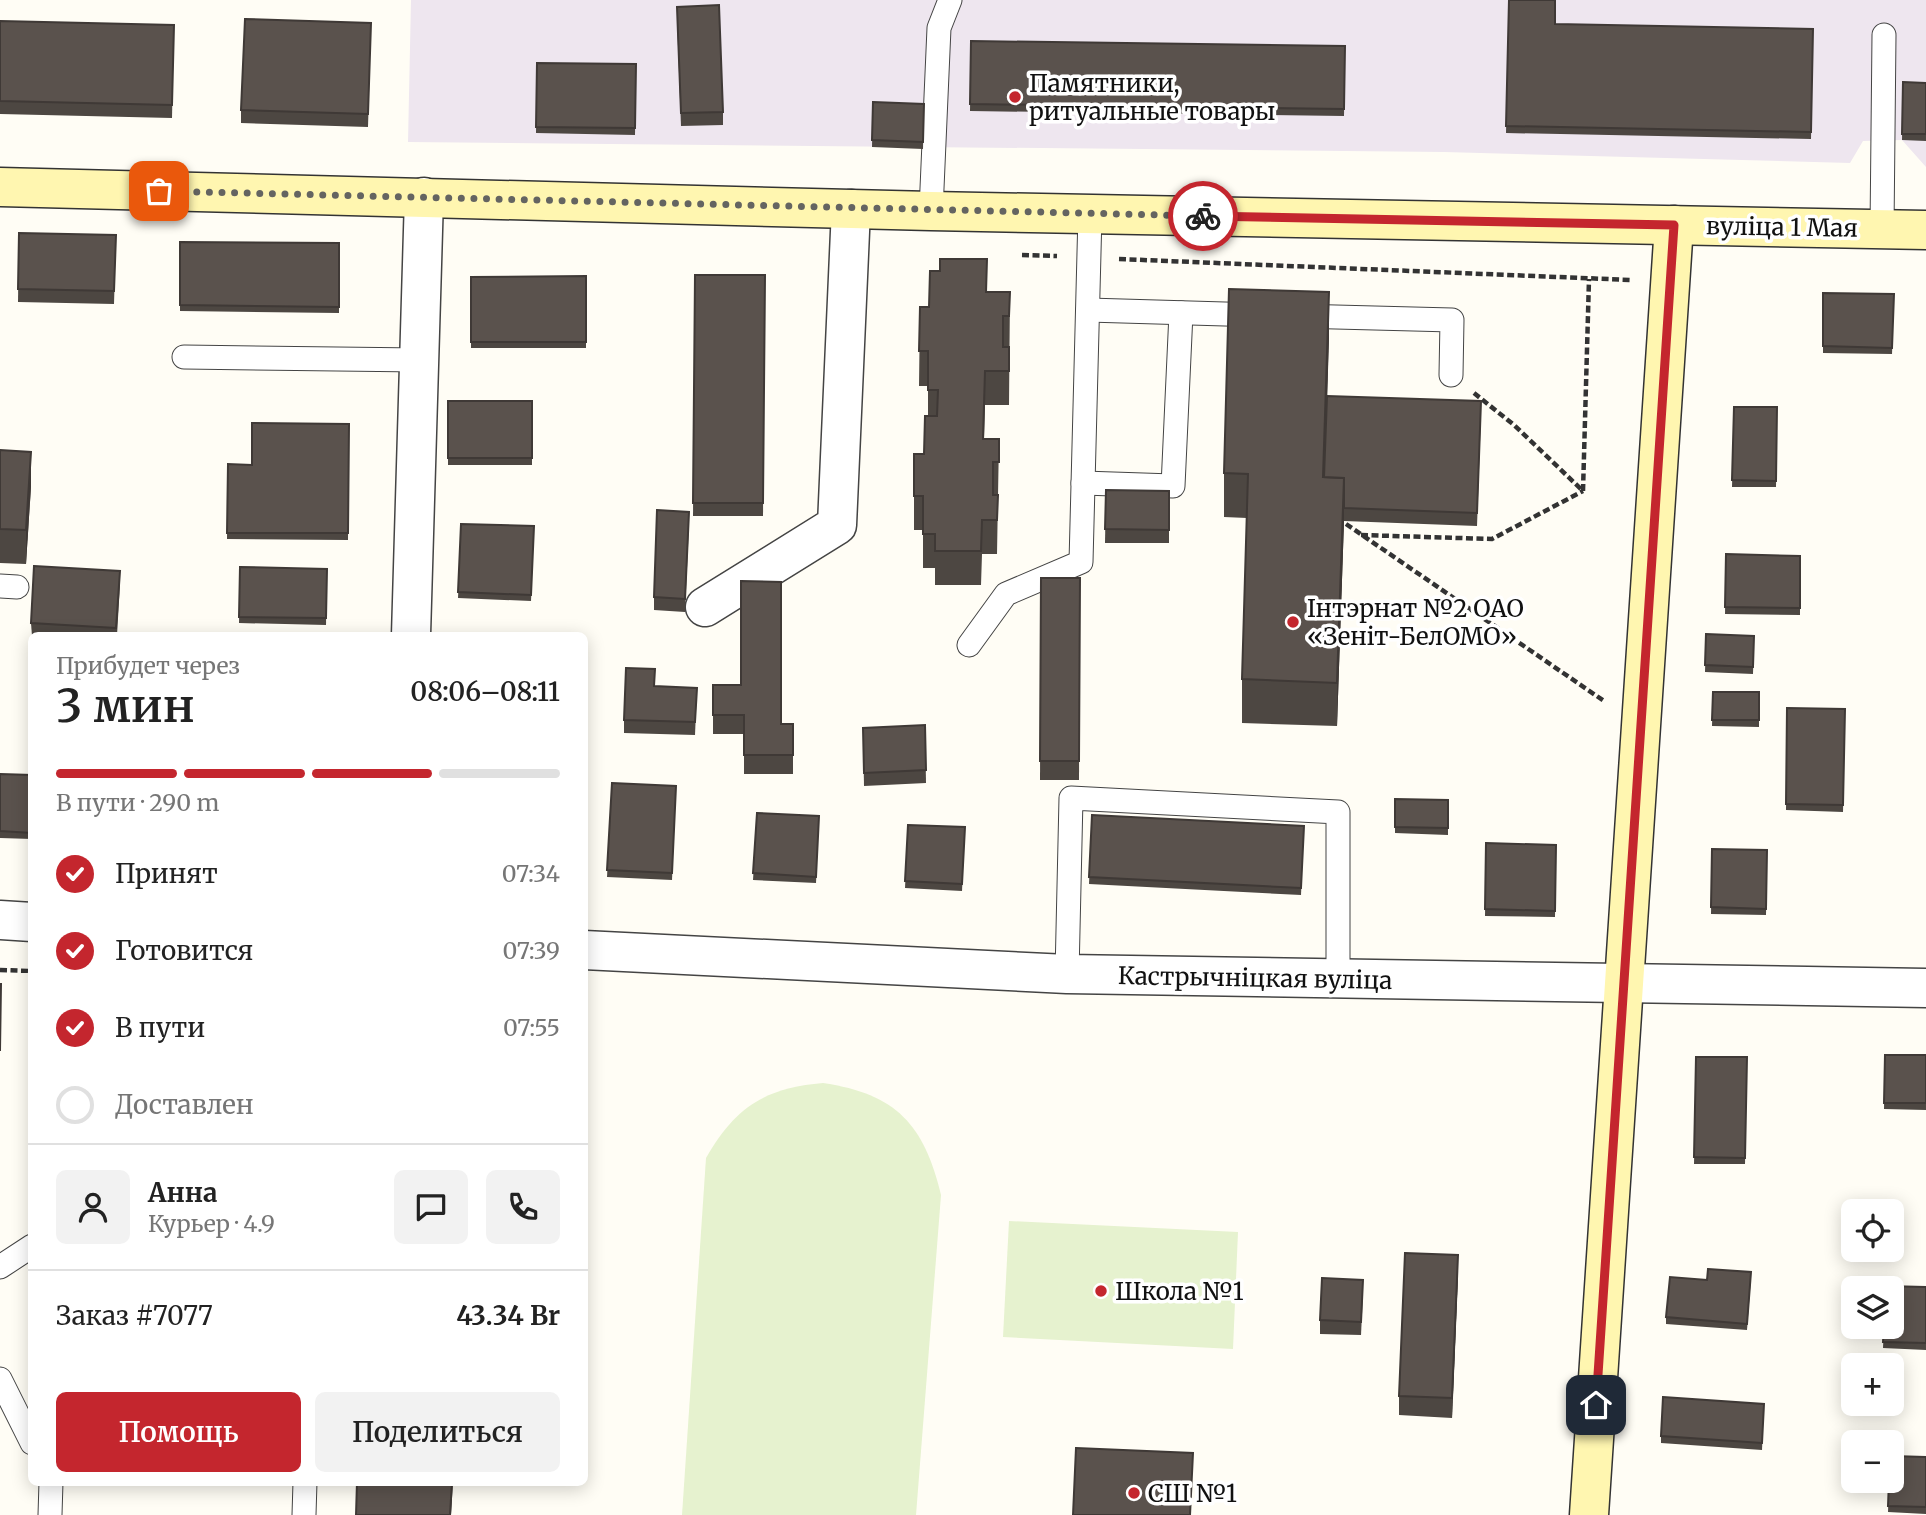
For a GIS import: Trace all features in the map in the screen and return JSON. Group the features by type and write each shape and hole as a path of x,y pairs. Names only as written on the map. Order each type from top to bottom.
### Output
{"main road":[{"name":"вуліца 1 Мая","path":"0,187 931,211 1926,230"},
{"path":"1589,1515 1674,225"}],"street":[{"path":"411,632 424,197"},
{"path":"705,607 837,525 851,209"},
{"path":"0,920 28,922"},
{"name":"Кастрычніцкая вуліца","path":"588,950 1067,974 1926,988"}],"lane":[{"path":"931,211 939,27 950,0"},
{"path":"1882,229 1884,35"},
{"path":"969,645 1006,594 1081,562 1090,214"},
{"path":"1088,310 1452,320 1451,375"},
{"path":"1083,483 1173,485 1181,313"},
{"path":"184,357 420,360"},
{"path":"1067,974 1071,798 1338,812 1338,979"},
{"path":"0,1267 28,1249"},
{"path":"0,1379 28,1435"},
{"path":"50,1515 51,1486"},
{"path":"304,1515 305,1486"}],"path":[{"path":"1089,258 1589,279 1583,491"},
{"path":"1451,375 1514,425 1583,491"},
{"path":"1360,535 1492,539 1583,491"},
{"path":"1346,524 1612,707"},
{"path":"0,970 28,971"}],"shaded area":[{"path":"411,0 1926,0 1926,167 1902,140 1863,141 1850,163 1444,152 408,142"}],"green space":[{"path":"823,1083 870,1095 903,1117 926,1150 941,1195 916,1515 682,1515 706,1158 728,1125 754,1103 784,1090"},
{"path":"1009,1221 1238,1232 1233,1349 1003,1337"}],"building":[{"path":"1509,0 1555,0 1555,24 1813,29 1811,132 1506,126"},
{"path":"719,5 723,112 681,113 677,7"},
{"path":"245,19 371,23 368,114 241,110"},
{"path":"0,21 174,25 172,105 0,101"},
{"path":"971,41 1345,46 1344,109 970,104"},
{"path":"537,63 636,64 635,128 536,127"},
{"path":"1903,82 1926,83 1926,134 1902,134"},
{"path":"873,102 924,104 923,142 872,140"},
{"path":"19,233 116,235 114,291 18,289"},
{"path":"180,242 339,243 339,307 180,305"},
{"path":"940,259 987,259 986,292 1010,292 1009,316 1003,316 1003,347 1009,347 1009,371 985,371 983,439 999,439 999,462 993,462 993,495 998,495 997,520 982,520 981,551 935,551 935,534 923,534 923,496 914,496 914,454 924,454 925,416 937,416 938,390 928,390 928,351 919,351 920,307 929,307 930,271 940,271"},
{"path":"695,275 765,275 763,503 693,503"},
{"path":"586,276 586,342 471,342 471,277"},
{"name":"Інтэрнат №2 ОАО «Зеніт-БелОМО»","path":"1229,289 1329,292 1323,477 1344,478 1337,683 1242,679 1248,474 1224,473"},
{"path":"1823,293 1894,294 1892,348 1823,346"},
{"path":"1327,396 1481,401 1477,513 1344,508 1344,478 1324,477"},
{"path":"448,401 532,401 532,458 448,458"},
{"path":"1734,407 1777,407 1776,481 1732,480"},
{"path":"252,423 349,424 348,533 227,533 228,464 252,465"},
{"path":"0,450 31,452 26,530 0,529"},
{"path":"1106,490 1169,491 1169,530 1105,529"},
{"path":"657,510 689,512 685,599 654,597"},
{"path":"461,524 534,526 531,595 458,592"},
{"path":"1726,554 1800,556 1800,608 1725,607"},
{"path":"34,566 120,571 116,628 31,623"},
{"path":"240,567 327,569 326,618 239,617"},
{"path":"1041,578 1080,578 1079,761 1040,761"},
{"path":"741,581 781,582 781,724 793,724 793,755 744,755 744,715 713,715 713,685 741,685"},
{"path":"1706,634 1754,636 1753,667 1705,665"},
{"path":"626,668 655,669 654,686 697,688 695,722 624,720"},
{"path":"1713,692 1759,692 1759,720 1712,720"},
{"path":"1787,708 1845,709 1843,805 1786,804"},
{"path":"925,725 926,770 864,773 863,728"},
{"path":"0,774 28,775 28,833 0,831"},
{"path":"612,783 676,786 672,873 607,870"},
{"path":"1395,799 1448,800 1448,828 1395,827"},
{"path":"757,813 819,816 816,877 753,873"},
{"path":"1092,815 1304,826 1301,888 1089,877"},
{"path":"908,825 965,827 962,884 905,881"},
{"path":"1486,843 1556,845 1555,911 1485,909"},
{"path":"1712,849 1767,850 1766,909 1711,907"},
{"path":"0,984 1,984 0,1051"},
{"path":"1885,1055 1926,1055 1926,1103 1884,1103"},
{"path":"1696,1057 1747,1057 1745,1158 1694,1157"},
{"path":"1405,1253 1458,1255 1452,1398 1399,1396"},
{"path":"1708,1269 1751,1272 1747,1324 1666,1317 1670,1277 1707,1280"},
{"path":"1322,1278 1363,1280 1361,1322 1320,1320"},
{"path":"1904,1286 1926,1287 1926,1343 1883,1342 1883,1339 1904,1339"},
{"path":"1663,1397 1764,1404 1762,1443 1661,1436"},
{"name":"СШ №1","path":"1076,1448 1193,1453 1190,1515 1073,1515"},
{"path":"1904,1456 1926,1457 1926,1507 1888,1506 1888,1493 1904,1493"},
{"path":"357,1486 452,1486 450,1515 356,1515"}],"way so far":[{"path":"159,191 1203,216"}],"place":[{"name":"Памятники, ритуальные товары","path":"1015,97"},
{"name":"Інтэрнат №2 ОАО «Зеніт-БелОМО»","path":"1293,622"},
{"name":"Школа №1","path":"1101,1291"},
{"name":"СШ №1","path":"1134,1493"}],"route":[{"path":"1203,216 1674,225 1596,1405"}]}
